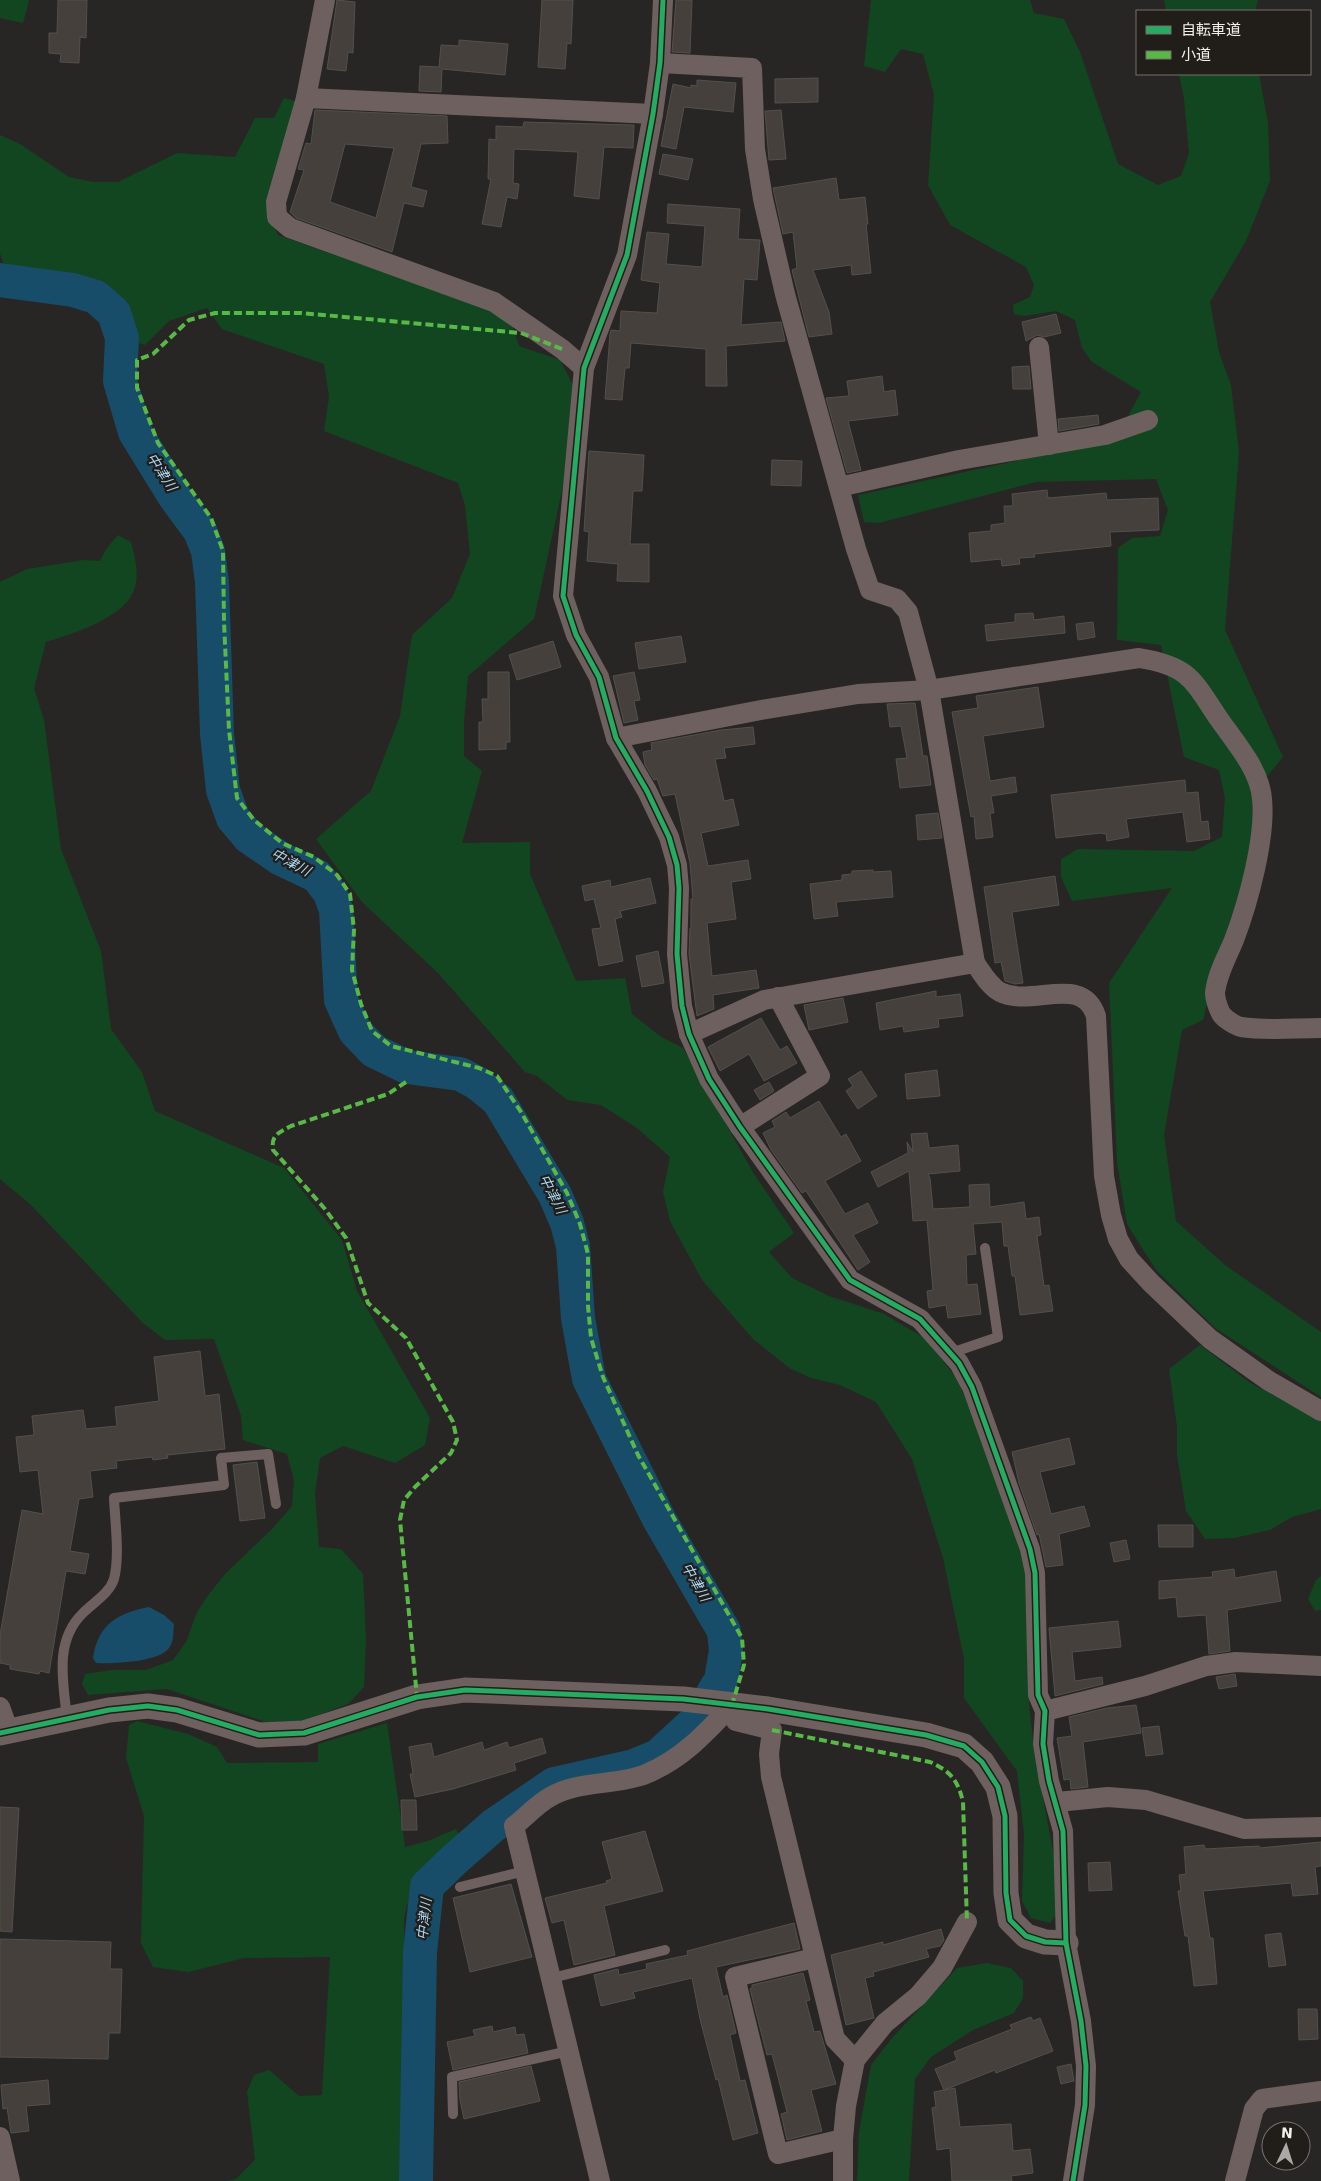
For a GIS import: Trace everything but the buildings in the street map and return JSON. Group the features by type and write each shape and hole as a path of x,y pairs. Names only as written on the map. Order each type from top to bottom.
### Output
{"street":[{"path":"324,0 306,98 276,202 277,217 290,228 494,302 562,349 584,368"},
{"path":"663,0 660,63 653,114 627,255 584,368 563,596 576,634 599,677 616,738 647,791 669,837 677,865 678,975 689,1034 709,1079 740,1127 850,1280 920,1319 951,1353 972,1387 1030,1549 1035,1573 1038,1695 1045,1711 1043,1744 1049,1780 1057,1802 1063,1831 1066,1944 1086,2066 1085,2105 1073,2181"},
{"path":"660,63 752,68 755,149 763,199 785,294 870,590 897,599 908,612 929,690 975,963 990,984 1010,995 1028,997 1069,993 1082,996 1092,1003 1096,1016 1104,1176 1111,1215 1122,1246 1129,1259 1151,1283 1210,1339 1269,1381 1321,1411"},
{"path":"306,98 653,114"},
{"path":"1039,347 1049,445"},
{"path":"839,487 959,460 1105,435 1148,420"},
{"path":"616,738 761,710 858,694 929,690 1139,658 1165,662 1182,671 1196,685 1242,753 1257,779 1262,799 1258,855 1254,875 1234,938 1219,974 1215,995 1222,1015 1239,1027 1321,1028"},
{"path":"689,1034 764,1000 975,963"},
{"path":"740,1127 820,1076 778,997"},
{"path":"1045,1711 1145,1686 1206,1666 1236,1662 1321,1666"},
{"path":"0,1708 5,1732 109,1710 148,1706 177,1710 259,1735 304,1733 417,1697 465,1690 683,1699 727,1704 926,1736 964,1746 982,1762 998,1787 1005,1816 1006,1893 1010,1920 1026,1936 1045,1942 1066,1944"},
{"path":"600,2181 514,1826 550,1797 567,1790 644,1775 669,1763 697,1743 727,1704"},
{"path":"727,1704 736,1722 772,1730 769,1754 772,1777 814,1958 835,2039 854,2060"},
{"path":"1057,1802 1108,1797 1146,1800 1244,1829 1321,1828"},
{"path":"843,2181 843,2139 846,2106 854,2060 885,2023 918,1996 942,1968 967,1922"},
{"path":"814,1958 735,1977 778,2154 843,2139"},
{"path":"1235,2181 1254,2109 1262,2099 1321,2091"},
{"path":"0,2137 10,2181"}],"lane":[{"path":"951,1353 998,1337 985,1248"},
{"path":"67,1719 62,1665 66,1636 82,1614 108,1590 114,1578 116,1543 114,1498 224,1485 221,1458 268,1454 276,1504"},
{"path":"460,1887 525,1871"},
{"path":"552,1978 665,1950"},
{"path":"453,2114 452,2078 569,2051"}],"green space":[{"path":"0,0 29,0 23,23 0,18"},
{"path":"871,0 1030,0 1034,13 1064,19 1080,52 1118,164 1158,185 1181,176 1189,153 1184,99 1179,75 1259,75 1268,123 1270,181 1246,241 1210,302 1219,352 1231,385 1239,452 1225,630 1283,757 1252,794 1253,853 1223,942 1203,1020 1182,1030 1164,1135 1176,1221 1225,1265 1321,1332 1321,1397 1215,1328 1156,1270 1127,1224 1117,1162 1109,983 1172,888 1072,901 1061,877 1061,859 1078,849 1194,851 1222,837 1225,798 1219,770 1184,757 1161,645 1117,640 1118,548 1132,538 1160,536 1168,510 1156,479 1036,482 879,523 864,522 858,495 1103,442 1128,416 1141,392 1092,362 1082,348 1075,320 1056,311 1024,316 1014,314 1013,305 1030,297 1034,285 1026,267 950,225 928,185 934,95 923,54 901,49 885,72 864,66"},
{"path":"1164,0 1258,0 1255,10 1166,10"},
{"path":"284,98 295,101 272,187 270,219 278,235 493,311 512,324 519,346 560,360 574,387 563,486 534,619 468,676 464,722 464,756 482,771 462,843 530,842 530,874 576,981 625,978 632,1014 661,1037 683,1048 754,1174 794,1233 769,1252 792,1278 829,1296 884,1314 926,1339 957,1379 973,1416 1024,1561 1029,1612 1028,1693 1034,1751 1056,1867 1057,1914 1050,1923 1031,1918 1022,1901 1024,1834 1017,1771 964,1698 964,1659 943,1558 912,1459 876,1402 840,1385 811,1378 791,1369 754,1340 702,1280 670,1221 663,1192 670,1157 637,1128 601,1105 567,1100 537,1076 525,1072 438,973 362,902 316,839 371,791 400,716 412,635 452,598 470,554 465,505 458,483 324,431 329,397 324,364 222,329 207,308 169,321 145,345 135,342 122,315 102,290 6,273 0,253 0,135 20,144 69,177 93,182 118,182 177,153 235,157 255,118 274,118"},
{"path":"118,535 131,542 135,559 136,581 130,598 122,607 98,623 46,642 34,688 44,720 61,849 101,951 111,1029 142,1072 155,1111 284,1168 342,1240 357,1291 430,1418 425,1445 395,1463 343,1446 320,1458 315,1493 319,1547 341,1549 363,1574 366,1637 364,1687 348,1704 302,1721 266,1722 167,1689 88,1695 82,1684 85,1674 112,1670 146,1670 173,1660 186,1642 197,1612 206,1598 225,1574 272,1529 292,1506 294,1480 287,1454 243,1440 241,1416 214,1339 165,1340 142,1322 31,1205 0,1179 0,582 27,569 84,560 100,561 107,548"},
{"path":"1200,1345 1249,1382 1321,1421 1321,1509 1292,1517 1270,1530 1234,1538 1205,1539 1186,1511 1177,1454 1177,1427 1169,1369"},
{"path":"1321,1576 1321,1610 1315,1611 1308,1599 1316,1580"},
{"path":"137,1721 188,1734 217,1747 227,1763 318,1762 318,1744 387,1723 405,1847 428,1841 456,1829 462,1841 413,1881 404,1918 406,2087 401,2181 227,2181 236,2179 255,2160 247,2092 254,2075 269,2070 299,2096 322,2095 330,1957 244,1958 188,1972 153,1967 141,1943 144,1816 126,1758 129,1725"},
{"path":"987,1963 1011,1968 1023,1981 1023,1998 1014,2013 973,2030 931,2057 915,2079 909,2181 857,2181 859,2132 871,2065 893,2037 957,1968"}],"water":[{"path":"149,1607 164,1615 174,1624 173,1639 169,1648 164,1653 146,1659 96,1663 93,1658 96,1646 111,1622 128,1613"}],"waterway":[{"name":"中津川","path":"0,280 73,290 96,297 114,313 122,338 120,381 135,432 175,497 200,531 208,551 212,582 217,734 223,790 233,818 249,837 281,859 317,876 330,893 336,910 341,1000 355,1031 374,1051 407,1067 460,1074 477,1083 498,1100 555,1195 567,1223 573,1246 578,1318 589,1379 659,1519 724,1631 726,1651 721,1680 696,1721 658,1756 634,1766 554,1784 494,1825 427,1886 420,1952 416,2181"}],"marked path":[{"path":"562,349 521,333 301,313 215,313 189,320 153,354 137,360 137,388 158,443 211,518 223,551 229,730 237,798 254,820 282,843 314,857 337,875 350,894 354,930 352,970 361,1004 372,1031 391,1046 479,1068 497,1076 521,1112 567,1193 580,1224 588,1254 588,1306 591,1338 603,1377 638,1455 742,1638 744,1665 732,1705"},
{"path":"406,1082 388,1094 291,1126 276,1135 273,1141 273,1150 325,1209 346,1238 368,1303 406,1338 453,1422 457,1440 451,1453 404,1500 400,1520 417,1697"},
{"path":"772,1730 930,1762 948,1773 956,1782 963,1802 967,1922"}],"cycle path":[{"path":"663,0 660,63 653,114 627,255 584,368 563,596 576,635 599,677 616,738 647,791 669,837 677,865 679,888 677,954 682,1006 689,1034 709,1079 740,1127 850,1280 920,1319 959,1363 972,1387 1030,1549 1035,1573 1038,1695 1045,1711 1043,1744 1049,1781 1063,1831 1066,1943 1081,2021 1086,2066 1085,2105 1073,2181"},
{"path":"0,1733 109,1710 148,1706 177,1710 259,1735 304,1733 417,1697 465,1690 683,1699 768,1709 926,1735 964,1746 982,1762 998,1787 1005,1816 1006,1893 1010,1920 1026,1936 1045,1942 1066,1943"}]}
